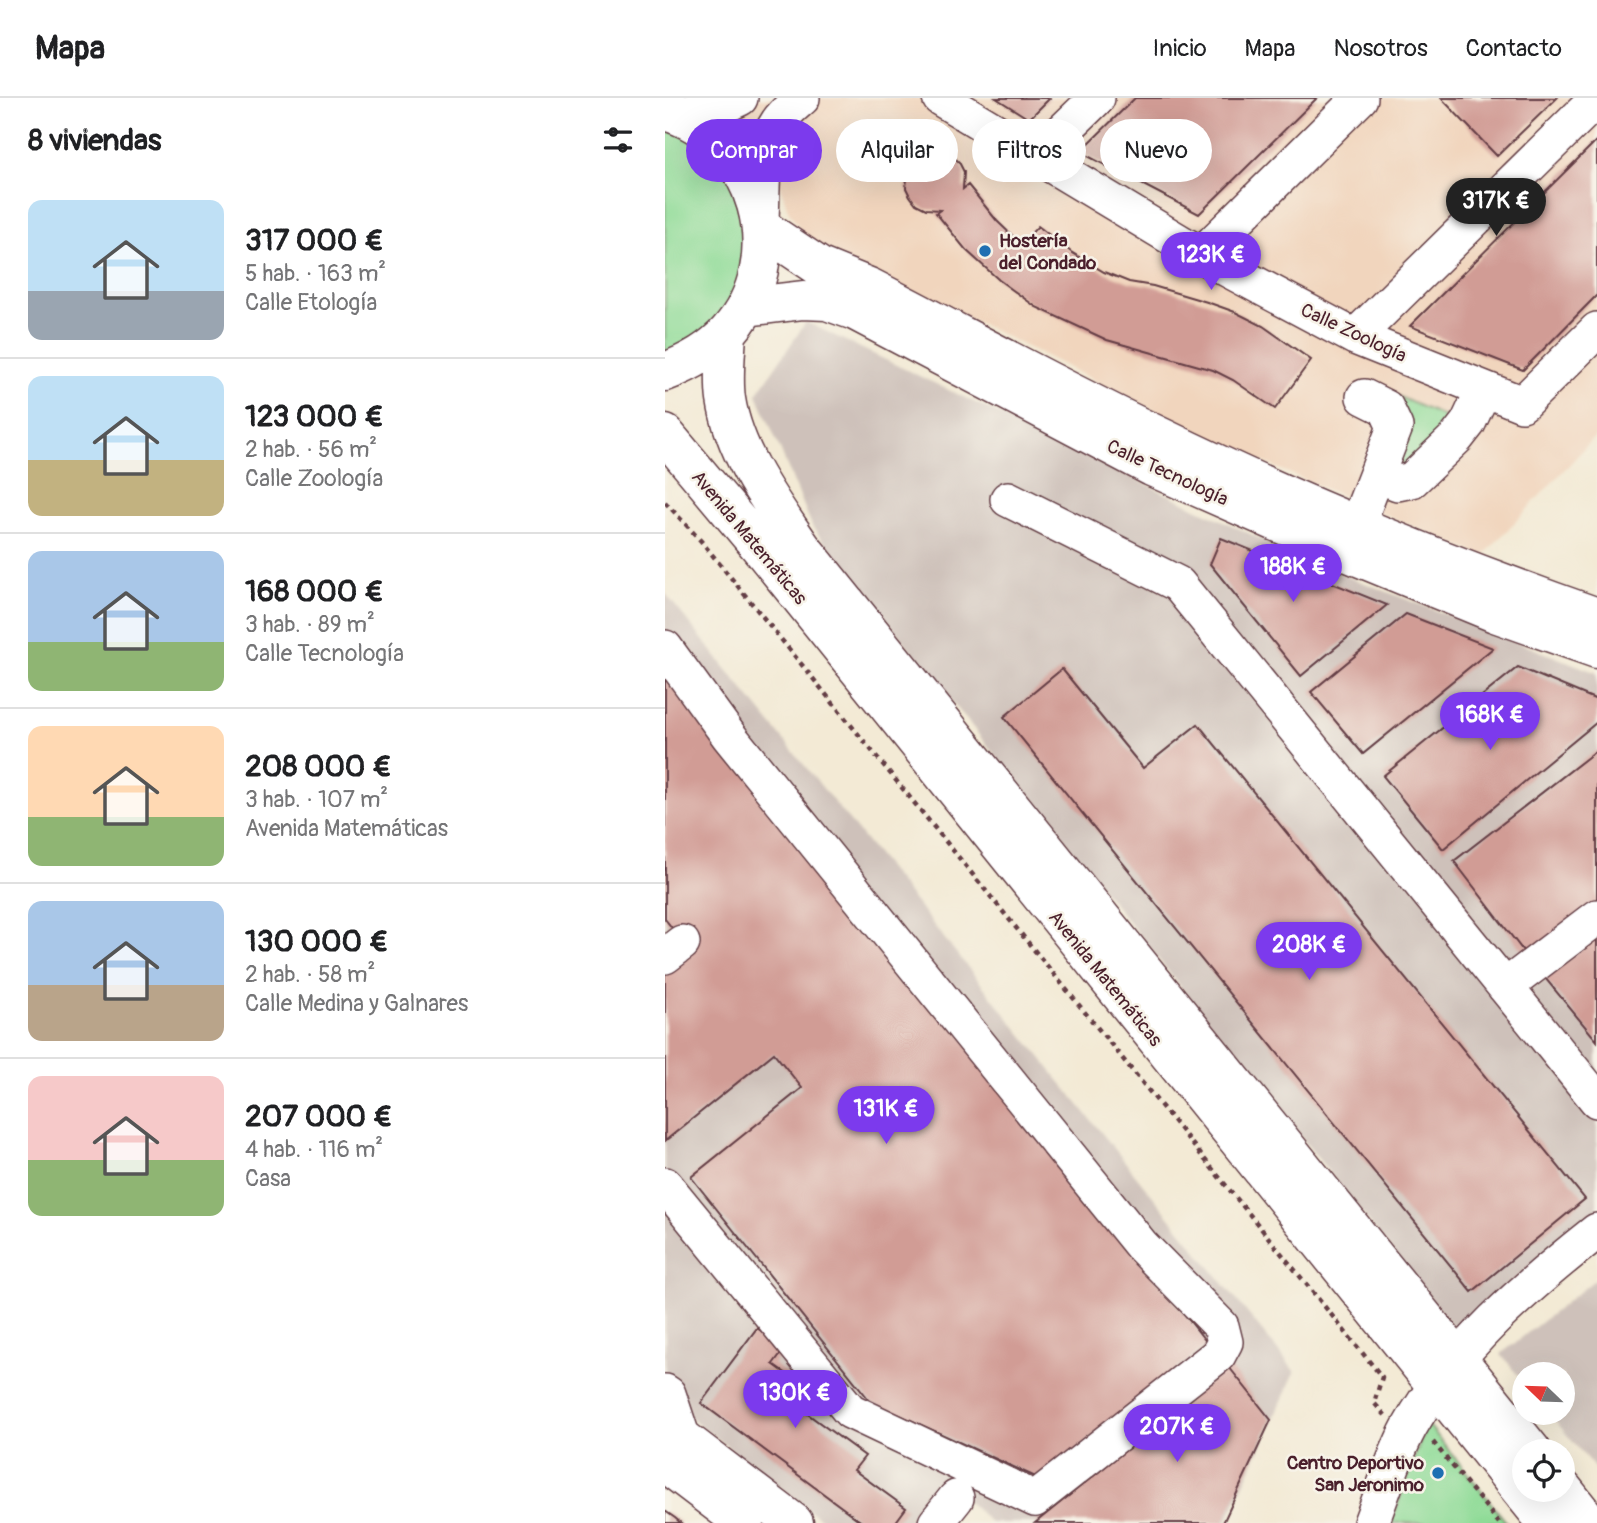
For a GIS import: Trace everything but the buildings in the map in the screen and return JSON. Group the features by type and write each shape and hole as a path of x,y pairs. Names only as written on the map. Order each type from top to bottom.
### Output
{"main road":[{"path":"665,372 685,365 708,351 737,320 754,288 760,269 762,225 755,198 732,155 694,123 669,112"},
{"name":"Calle Tecnología","path":"762,225 820,267 869,287 1162,438 1357,525 1503,584 1597,617"},
{"name":"Calle Tecnología","path":"737,320 803,300 827,301 855,312 1152,467 1495,613 1597,649"},
{"name":"Avenida Matemáticas","path":"737,320 725,368 726,399 732,423 759,485 803,548 1447,1372 1547,1523"},
{"name":"Avenida Matemáticas","path":"665,434 759,546 1315,1238 1447,1372 1519,1439"},
{"path":"671,1443 744,1523"},
{"path":"671,1443 794,1523"},
{"path":"1573,1502 1590,1523"}],"street":[{"path":"669,112 717,109 740,98"},
{"path":"762,225 764,159 767,149 779,121 802,98"},
{"name":"Calle Zoología","path":"940,98 975,119"},
{"path":"1075,119 1097,98"},
{"path":"1201,255 1360,98"},
{"path":"1355,337 1597,99"},
{"name":"Calle Zoología","path":"1080,182 1201,255 1355,337 1522,404 1597,330"},
{"path":"1393,481 1412,480 1457,438 1468,423 1484,389"},
{"path":"1357,525 1395,427 1386,408 1364,397"},
{"path":"1008,499 1178,584 1597,1100"},
{"path":"665,648 729,736 1141,1245 1221,1326 1225,1342 1218,1355 1035,1499 850,1410 665,1185"},
{"path":"1505,987 1597,917"},
{"path":"1371,1523 1409,1429 1447,1372 1480,1333 1551,1267 1597,1231"},
{"path":"665,1392 668,1394 671,1443"}],"path":[{"path":"665,502 719,562 1382,1377 1374,1403 1384,1415 1434,1443 1499,1523"}],"shaded area":[{"path":"715,98 1597,98 1597,435 1483,556 1226,446 985,326 831,256 805,237 788,210 777,182 822,182 822,119 732,119"},
{"path":"806,322 1305,560 1597,673 1597,1214 1454,1328 813,528 757,394"},
{"path":"665,593 1295,1372 1226,1523 991,1523 949,1484 920,1523 826,1523 665,1398"},
{"path":"1597,1278 1597,1471 1575,1445 1575,1439 1570,1439 1559,1425 1575,1425 1575,1362 1512,1362 1512,1368 1501,1354"}],"green space":[{"path":"665,111 686,125 686,182 736,182 754,288 665,372"},
{"path":"1370,384 1465,426 1398,483 1393,436"},
{"name":"Centro Deportivo San Jeronimo","path":"1427,1423 1507,1523 1391,1523"}],"place":[{"name":"Hostería del Condado","path":"985,251"},
{"name":"Centro Deportivo San Jeronimo","path":"1438,1473"}]}
